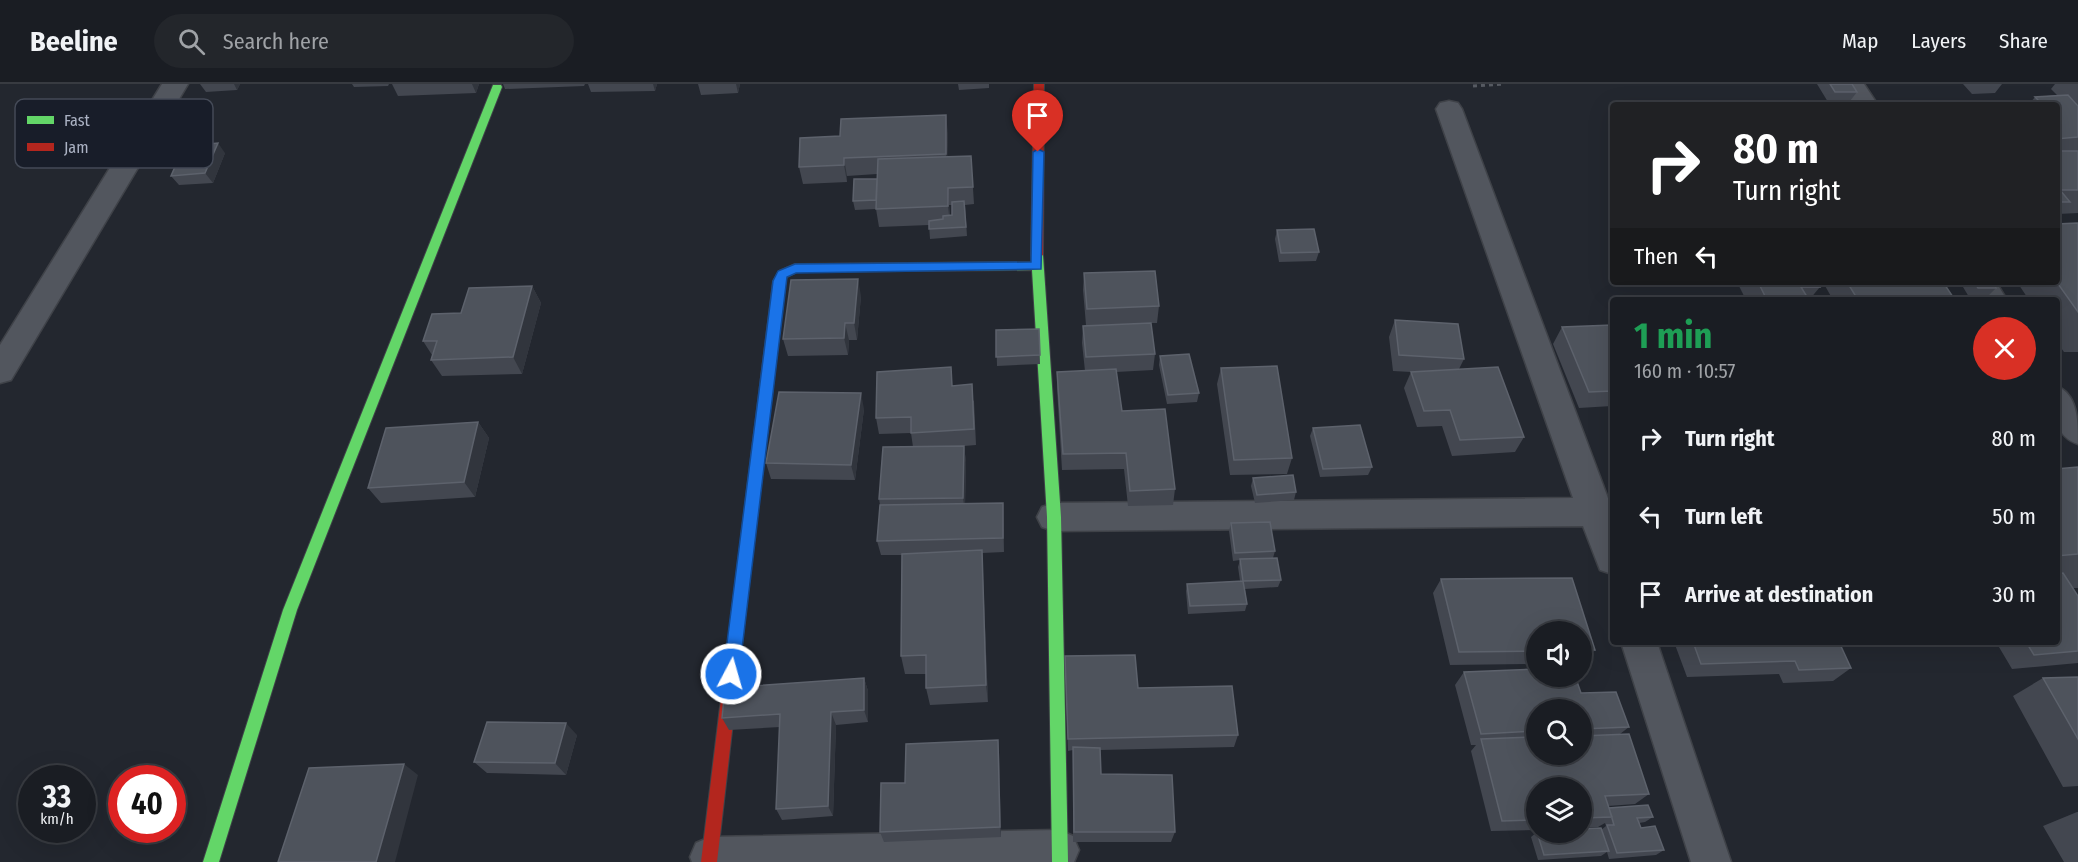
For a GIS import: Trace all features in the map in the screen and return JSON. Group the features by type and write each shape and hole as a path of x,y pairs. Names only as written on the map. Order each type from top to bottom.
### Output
{"street":[{"path":"166,99 175,84"},
{"path":"1037,266 795,268 783,274 779,281 709,860 1059,856 1053,517 1037,266 1039,84"},
{"path":"1851,84 1863,102"},
{"path":"211,862 290,610 497,87"},
{"path":"1449,110 1610,553"},
{"path":"0,371 124,168"},
{"path":"2060,404 2078,431"},
{"path":"1053,517 1597,512"},
{"path":"1640,645 1711,862"}],"building":[{"path":"1830,84 1852,84 1857,92 1835,92"},
{"path":"2068,95 2078,106 2078,137 2060,139 2060,102 2040,102 2035,97"},
{"path":"946,115 946,154 844,158 844,165 799,167 800,138 840,136 841,119"},
{"path":"213,143 218,143 213,155"},
{"path":"2060,151 2078,151 2078,190 2060,190"},
{"path":"971,156 973,187 948,188 948,206 876,209 878,159"},
{"path":"174,168 207,168 205,173 171,176"},
{"path":"854,179 877,179 876,200 853,201"},
{"path":"2060,190 2070,202 2060,202"},
{"path":"964,201 966,227 929,229 929,221 952,215 952,202"},
{"path":"2078,223 2078,312 2059,285 2060,224"},
{"path":"1314,229 1319,252 1281,253 1277,230"},
{"path":"1155,271 1159,306 1087,309 1084,273"},
{"path":"858,279 854,323 845,323 844,338 783,339 791,280"},
{"path":"1760,285 1819,285 1820,287 1801,287 1807,297 1766,297"},
{"path":"1849,285 1945,285 1953,297 1856,297"},
{"path":"1976,285 1994,285 1996,288 1978,288"},
{"path":"532,286 513,357 431,360 437,341 423,341 432,314 461,313 469,288"},
{"path":"1395,320 1458,324 1464,359 1399,355"},
{"path":"1151,323 1155,354 1086,357 1083,326"},
{"path":"1610,325 1610,391 1589,392 1562,327"},
{"path":"1039,329 1040,355 996,357 996,330"},
{"path":"1189,354 1199,393 1168,395 1160,356"},
{"path":"1277,366 1292,458 1234,460 1221,368"},
{"path":"951,367 952,386 972,384 974,429 911,433 911,417 876,418 877,372"},
{"path":"1498,367 1524,437 1460,440 1450,410 1424,411 1411,372"},
{"path":"1116,369 1122,411 1165,409 1175,489 1130,491 1126,453 1063,454 1057,372"},
{"path":"779,392 861,393 851,465 766,463"},
{"path":"478,422 464,482 368,488 386,428"},
{"path":"1360,425 1372,467 1323,469 1313,428"},
{"path":"964,446 963,498 879,499 883,447"},
{"path":"2078,467 2078,554 2060,556 2060,469"},
{"path":"1293,475 1296,492 1257,495 1253,478"},
{"path":"1003,503 1003,538 877,541 880,505"},
{"path":"1270,522 1275,551 1235,553 1231,523"},
{"path":"982,550 986,685 926,688 926,655 901,656 902,554"},
{"path":"1277,558 1281,580 1243,581 1240,559"},
{"path":"2060,573 2063,573 2078,596 2078,651 2034,655 2028,645 2060,645"},
{"path":"1572,578 1586,621 1526,621 1526,651 1459,652 1441,579"},
{"path":"1243,581 1247,604 1190,606 1187,584"},
{"path":"1694,645 1840,645 1851,668 1799,670 1795,661 1701,664"},
{"path":"1135,655 1138,688 1232,686 1238,735 1068,739 1065,656"},
{"path":"1526,669 1526,687 1579,687 1581,693 1616,692 1629,727 1592,729 1592,699 1526,699 1526,732 1481,734 1464,672"},
{"path":"2078,677 2078,739 2043,678"},
{"path":"864,678 864,710 831,712 828,806 776,809 780,714 722,718 725,688"},
{"path":"487,722 566,723 555,763 474,762"},
{"path":"1629,734 1649,794 1605,796 1612,817 1592,818 1592,777 1526,777 1526,820 1502,821 1481,739 1526,737 1526,765 1592,765 1592,736"},
{"path":"998,740 1000,827 880,832 881,783 905,783 906,744"},
{"path":"1073,747 1100,748 1101,774 1172,775 1175,832 1074,832"},
{"path":"404,764 376,862 278,862 309,768"},
{"path":"1648,805 1653,817 1637,818 1641,828 1655,826 1664,850 1617,853 1607,825 1614,825 1609,808"},
{"path":"1592,828 1601,828 1609,851 1544,855 1540,843 1592,843"}],"traffic: fast":[{"path":"211,862 290,610 497,87"},
{"path":"1037,255 1054,517 1060,862"},
{"path":"739,609 779,281 783,274 795,268 1037,266"}],"traffic: jam":[{"path":"1037,255 1039,84"},
{"path":"709,862 739,609"}],"route":[{"path":"731,674 779,281 783,274 795,268 938,265 1037,266 1038,152"}]}
